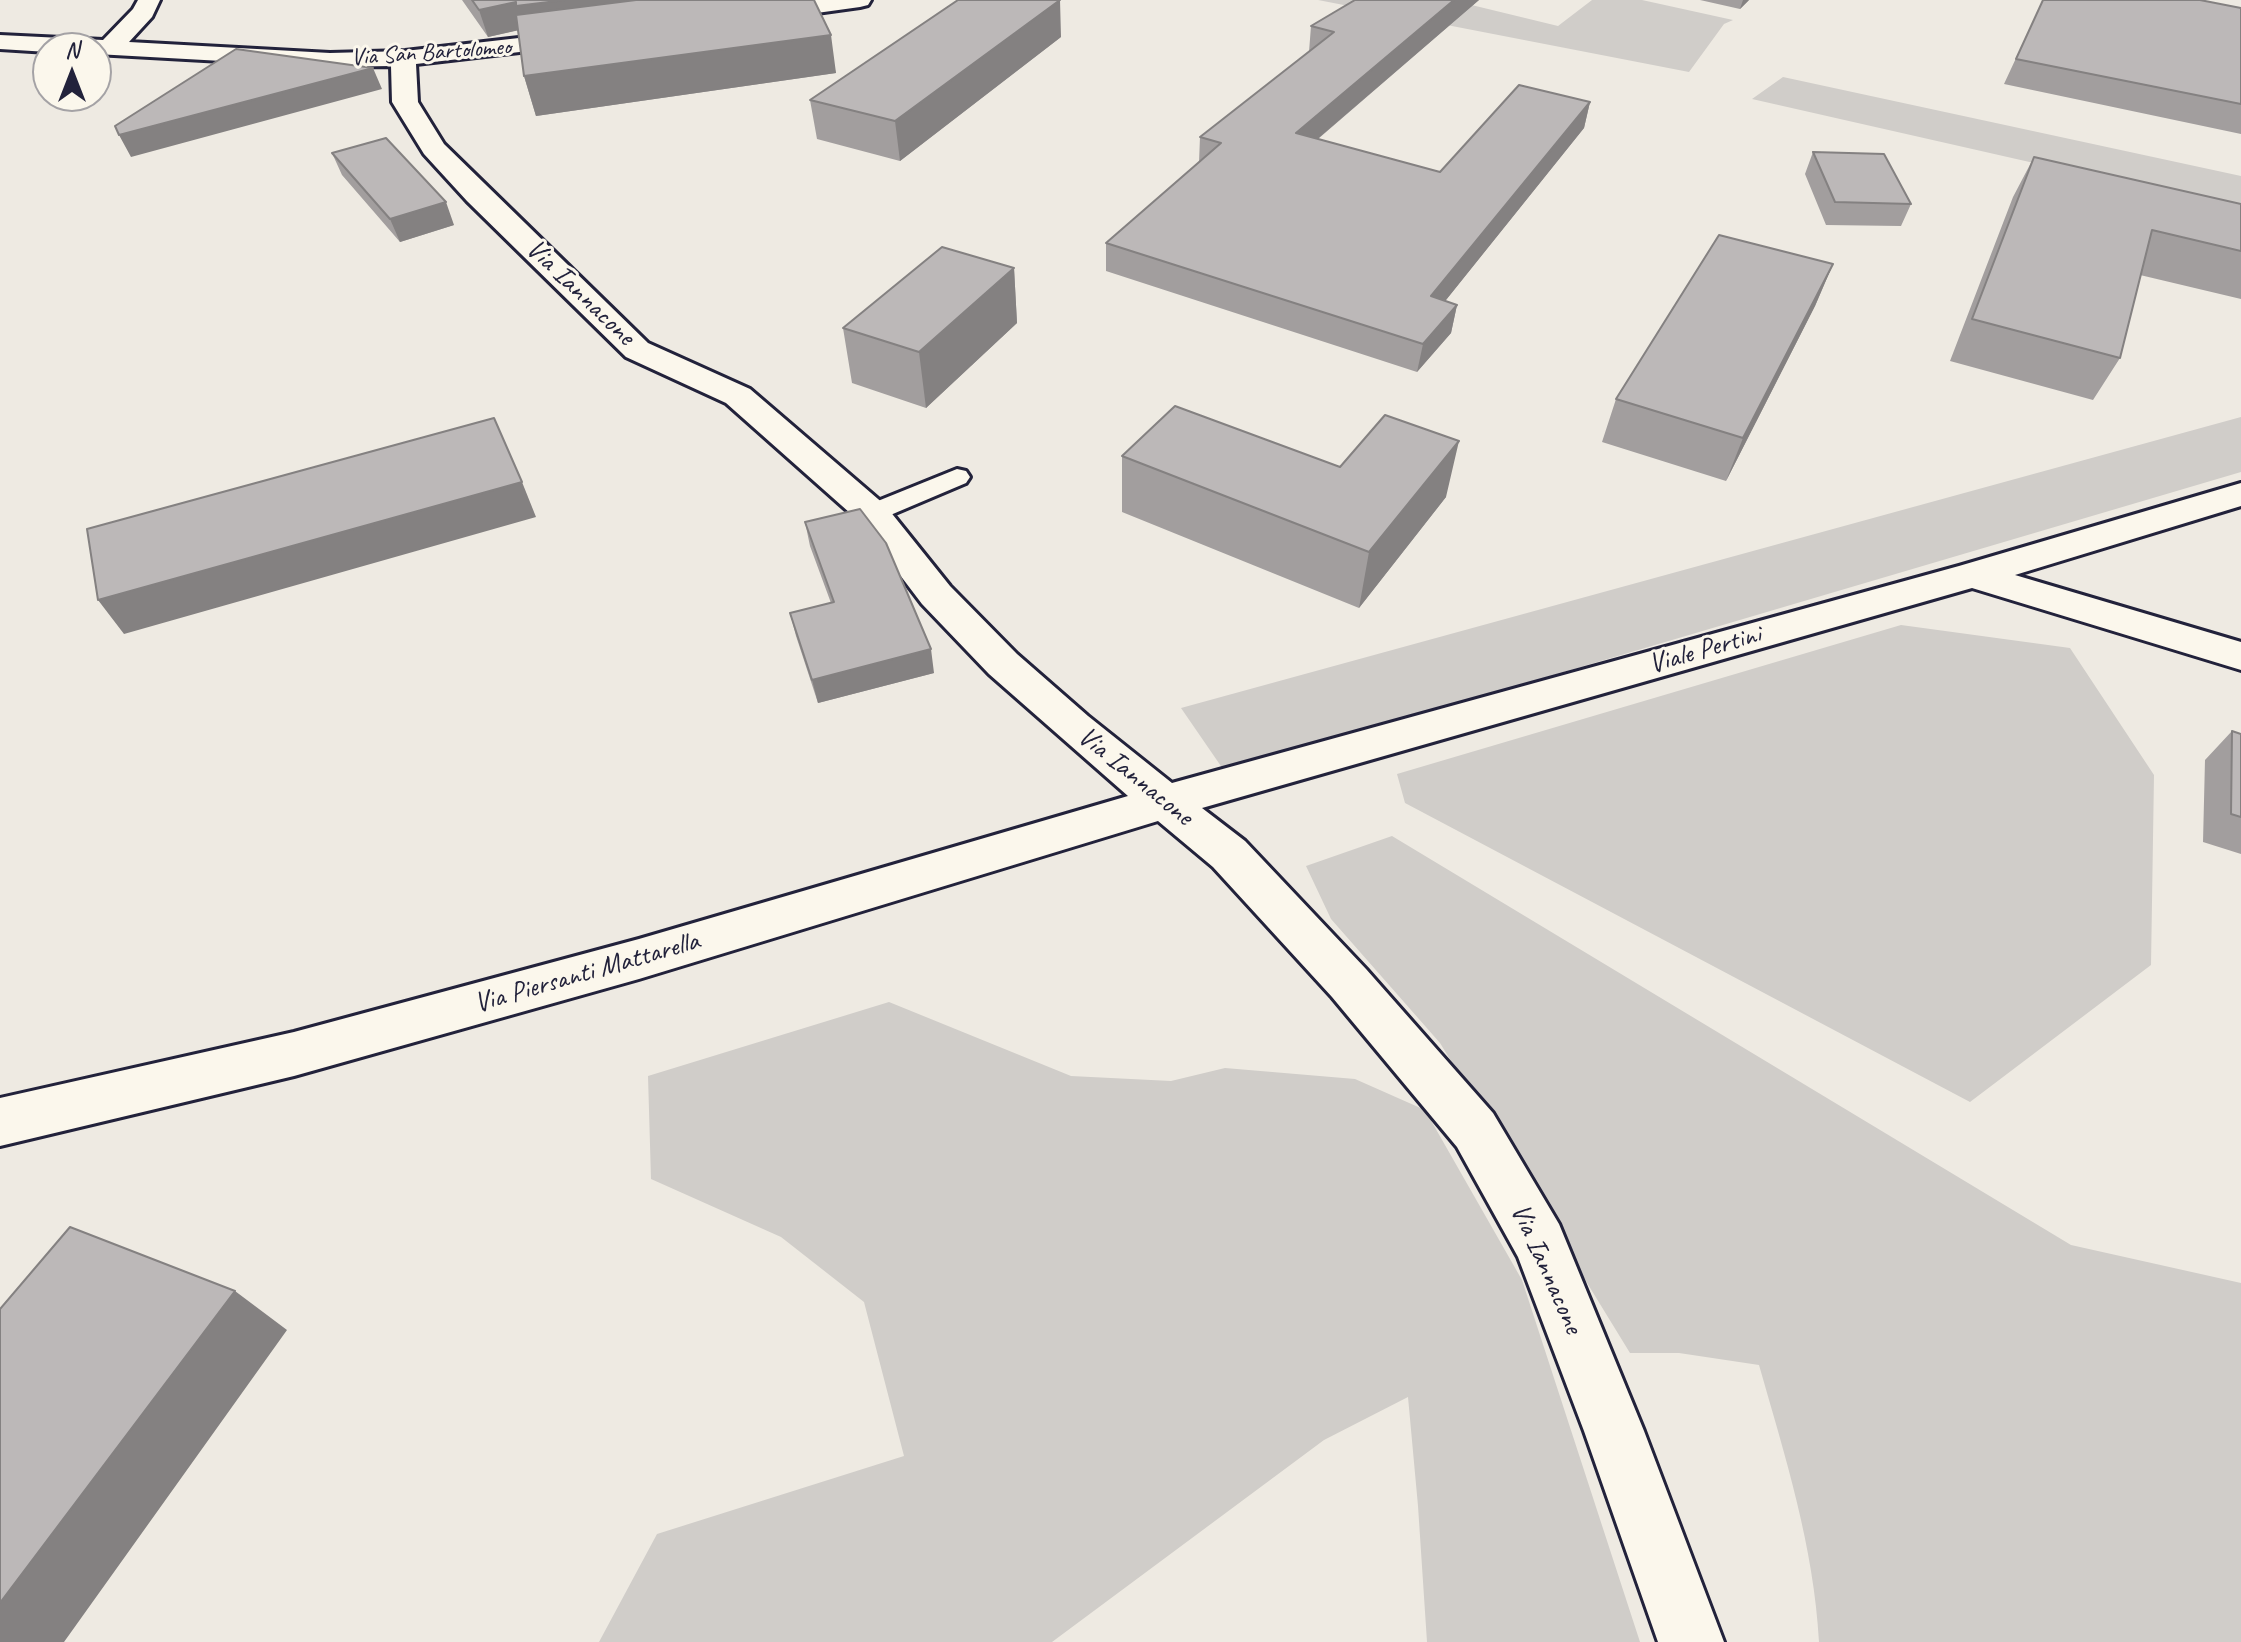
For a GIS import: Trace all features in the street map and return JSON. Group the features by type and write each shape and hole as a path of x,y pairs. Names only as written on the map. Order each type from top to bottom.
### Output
{"street":[{"path":"112,45 144,12 149,0"},
{"path":"735,17 860,0"},
{"name":"Via San Bartolomeo","path":"112,46 257,58 405,58 601,35"},
{"name":"Via San Bartolomeo","path":"0,42 32,43"},
{"name":"Via Iannacone","path":"405,58 402,76 405,102 433,148 637,350 738,396 872,513 936,595 1003,664 1073,727 1229,854 1328,959 1475,1130 1540,1243 1614,1431 1691,1642"},
{"name":"Viale Pertini","path":"1167,801 1972,575 2241,494"},
{"path":"1972,575 2241,656"},
{"name":"Via Piersanti Mattarella","path":"0,1122 294,1054 609,968 1167,801"}],"lane":[{"path":"872,513 957,477"}],"shaded area":[{"path":"1318,0 1451,0 1558,26 1592,0 1642,0 1733,20 1724,24 1689,72"},
{"path":"1783,77 2241,176 2241,210 1752,99"},
{"path":"2241,417 2241,472 1225,772 1181,708"},
{"path":"1901,625 2070,648 2154,775 2151,965 1970,1102 1405,803 1397,774"},
{"path":"1392,836 2071,1245 2241,1283 2241,1642 1819,1642 1805,1537 1759,1365 1679,1353 1630,1353 1440,1043 1331,919 1306,866"},
{"path":"889,1002 1071,1076 1171,1081 1225,1068 1355,1079 1425,1110 1522,1280 1640,1642 1427,1642 1408,1397 1324,1440 1052,1642 599,1642 657,1534 904,1456 864,1302 781,1237 651,1179 648,1076"}],"building":[{"path":"472,0 565,0 516,6 516,2 479,10"},
{"path":"636,0 814,0 831,35 524,76 516,15"},
{"path":"958,0 1060,0 895,121 810,100"},
{"path":"1355,0 1454,0 1296,133 1440,172 1519,85 1590,102 1431,296 1457,305 1423,344 1106,243 1221,143 1200,137 1334,32 1311,26"},
{"path":"2043,0 2200,0 2241,8 2241,104 2016,59"},
{"path":"236,49 373,68 119,135 115,126"},
{"path":"386,138 446,202 390,219 332,153"},
{"path":"1813,152 1884,154 1911,204 1835,202"},
{"path":"2034,157 2241,204 2241,251 2152,230 2120,358 1972,319"},
{"path":"1719,235 1833,264 1743,438 1616,399"},
{"path":"942,247 1014,268 919,352 843,328"},
{"path":"1175,406 1340,467 1385,415 1459,441 1369,552 1122,456"},
{"path":"494,418 522,482 98,600 87,529"},
{"path":"860,509 886,543 931,649 812,680 790,613 834,602 805,522"},
{"path":"2232,731 2241,734 2241,817 2231,814"},
{"path":"70,1227 235,1291 0,1603 0,1309"}]}
